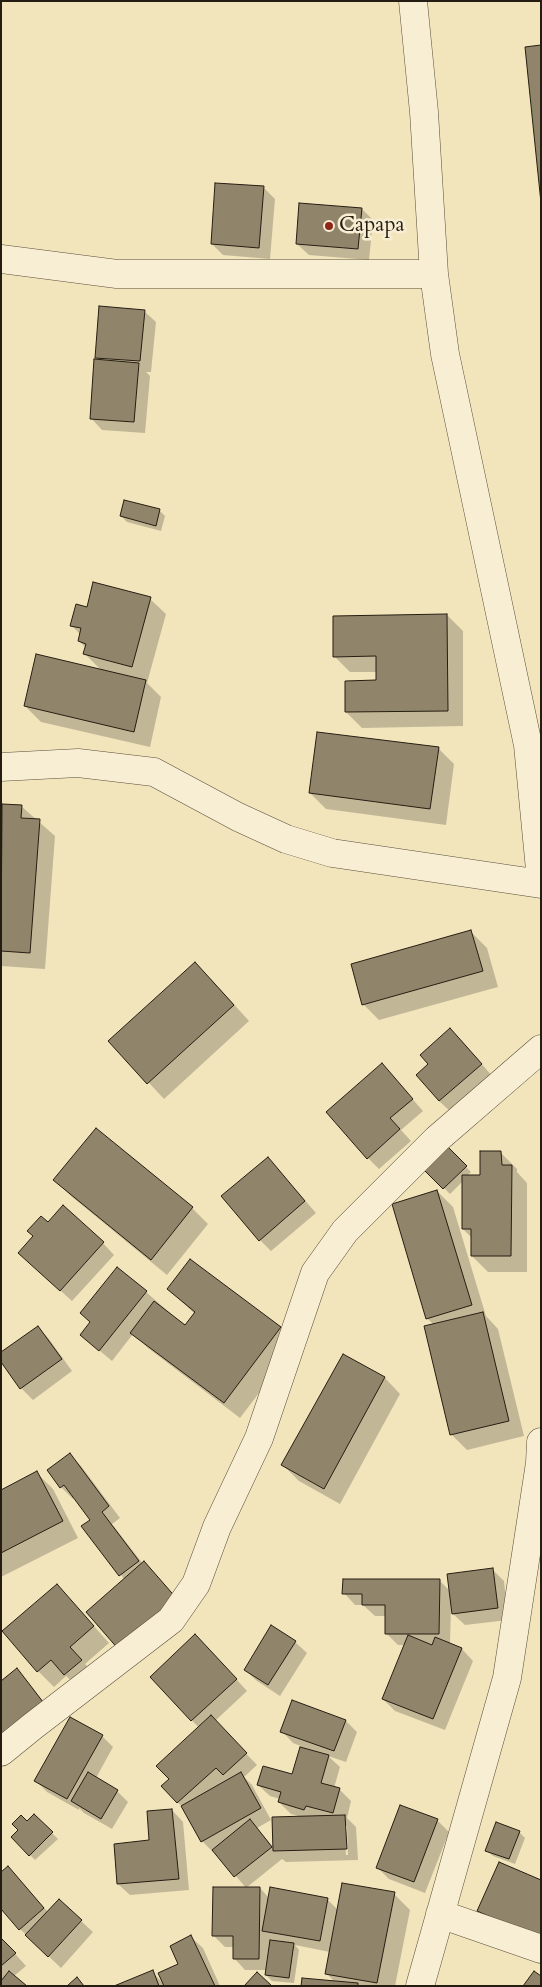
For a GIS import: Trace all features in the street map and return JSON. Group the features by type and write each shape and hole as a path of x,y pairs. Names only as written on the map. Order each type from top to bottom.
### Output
{"street":[{"path":"413,1 424,112 434,274 445,354 534,744 541,880"},
{"path":"1,259 117,274 434,274"},
{"path":"1,767 78,763 154,772 238,817 286,839 332,854 541,884"},
{"path":"1,1752 171,1620 196,1584 217,1528 258,1438 315,1274 345,1231 437,1139 541,1049"},
{"path":"420,1986 507,1678 540,1463 541,1442"},
{"path":"440,1914 541,1949"}],"building":[{"path":"541,45 541,203 525,47"},
{"path":"215,183 264,186 259,248 211,244"},
{"name":"Capapa","path":"299,203 362,208 358,249 296,244"},
{"path":"99,306 145,310 140,361 95,358"},
{"path":"94,359 139,363 134,422 90,419"},
{"path":"124,500 160,509 156,526 120,516"},
{"path":"93,582 151,597 132,667 83,654 86,644 78,641 81,628 70,626 76,604 87,607"},
{"path":"447,614 448,711 345,712 345,681 376,680 376,656 333,657 333,616"},
{"path":"36,654 146,680 134,732 24,706"},
{"path":"317,732 439,747 430,809 309,793"},
{"path":"2,804 22,805 21,818 40,819 30,953 1,951"},
{"path":"471,930 483,971 362,1005 351,964"},
{"path":"195,962 234,1005 147,1084 108,1041"},
{"path":"450,1028 482,1064 439,1101 416,1075 428,1064 420,1055"},
{"path":"382,1063 413,1099 390,1118 400,1129 367,1159 326,1112"},
{"path":"96,1128 193,1207 151,1260 53,1180"},
{"path":"446,1145 467,1166 443,1189 423,1169"},
{"path":"480,1151 501,1151 502,1165 512,1165 511,1256 471,1256 471,1229 462,1229 462,1175 480,1175"},
{"path":"268,1157 305,1201 259,1241 221,1196"},
{"path":"437,1190 472,1305 426,1319 392,1204"},
{"path":"63,1205 104,1242 60,1291 18,1253 33,1236 27,1231 41,1216 48,1222"},
{"path":"190,1259 281,1327 224,1403 130,1333 154,1301 185,1325 195,1312 167,1289"},
{"path":"117,1267 147,1291 99,1351 80,1335 90,1322 80,1313"},
{"path":"483,1312 509,1421 450,1435 424,1326"},
{"path":"38,1326 62,1359 20,1389 1,1362 1,1352"},
{"path":"343,1354 385,1377 324,1489 281,1465"},
{"path":"70,1453 109,1506 102,1512 139,1561 119,1576 81,1526 90,1520 64,1485 60,1488 47,1470"},
{"path":"37,1471 63,1521 1,1553 1,1490"},
{"path":"144,1561 178,1600 120,1651 86,1612"},
{"path":"493,1568 498,1608 452,1614 447,1574"},
{"path":"343,1579 440,1579 439,1634 385,1634 385,1605 362,1605 362,1594 342,1594"},
{"path":"57,1584 94,1626 70,1647 82,1660 64,1675 51,1660 37,1672 2,1631"},
{"path":"271,1625 296,1641 268,1685 244,1670"},
{"path":"195,1634 237,1679 191,1721 150,1677"},
{"path":"408,1635 432,1645 435,1637 462,1648 433,1719 382,1699"},
{"path":"17,1668 43,1702 1,1734 1,1681"},
{"path":"292,1700 346,1720 334,1751 280,1732"},
{"path":"211,1715 247,1753 223,1775 216,1768 177,1803 161,1786 169,1779 156,1766"},
{"path":"70,1717 103,1735 67,1799 34,1781"},
{"path":"300,1747 329,1755 321,1783 340,1788 333,1813 306,1806 304,1810 278,1802 281,1792 257,1785 263,1766 292,1774"},
{"path":"88,1772 118,1790 101,1819 71,1801"},
{"path":"241,1772 261,1808 201,1842 181,1806"},
{"path":"400,1805 438,1819 414,1882 376,1868"},
{"path":"172,1809 179,1879 117,1884 114,1844 149,1840 147,1811"},
{"path":"34,1814 53,1832 29,1856 11,1837 18,1830 12,1824 21,1815 27,1821"},
{"path":"345,1815 347,1849 273,1851 272,1817"},
{"path":"250,1819 272,1847 234,1877 212,1850"},
{"path":"496,1822 520,1831 509,1859 485,1851"},
{"path":"499,1862 541,1880 541,1939 477,1911"},
{"path":"8,1866 44,1908 19,1930 1,1909 1,1872"},
{"path":"342,1883 395,1892 377,1983 325,1974"},
{"path":"213,1887 260,1887 259,1959 233,1959 233,1936 212,1936"},
{"path":"270,1887 328,1898 320,1941 262,1931"},
{"path":"59,1899 82,1920 48,1957 25,1935"},
{"path":"191,1935 215,1986 164,1986 158,1973 178,1964 170,1946"},
{"path":"1,1938 16,1953 1,1966"},
{"path":"270,1940 294,1943 289,1978 265,1975"},
{"path":"153,1970 159,1986 114,1986"},
{"path":"9,1971 27,1986 1,1986 1,1981"},
{"path":"534,1971 541,1976 541,1986 523,1986"},
{"path":"257,1972 272,1986 244,1986"},
{"path":"77,1977 84,1986 67,1986"},
{"path":"302,1978 358,1983 358,1986 301,1986"}],"place":[{"name":"Capapa","path":"329,226"}]}
